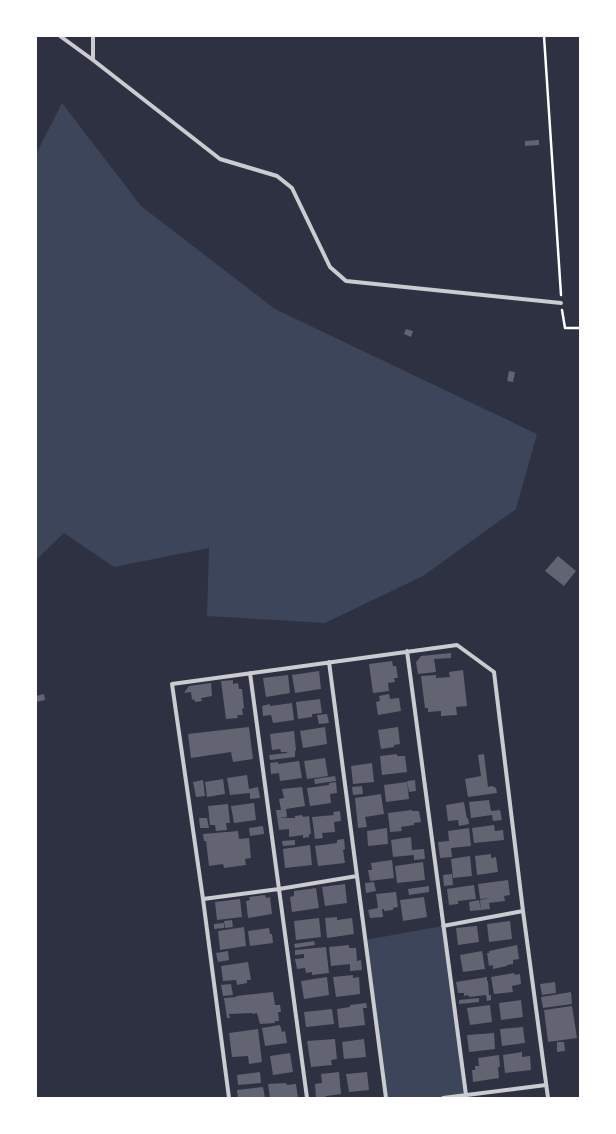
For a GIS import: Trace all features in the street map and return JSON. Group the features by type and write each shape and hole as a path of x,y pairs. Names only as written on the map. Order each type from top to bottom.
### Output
{"street":[{"path":"60,36 220,159 277,176 292,188 330,267 346,281 561,303"},
{"path":"93,36 93,60"},
{"path":"229,1098 203,899 172,684 457,645 494,672 523,911 548,1098"},
{"path":"407,651 466,1095"},
{"path":"328,662 386,1098"},
{"path":"250,673 307,1098"},
{"path":"203,899 279,889 357,876"},
{"path":"443,926 523,911"},
{"path":"443,1098 546,1085"}],"path":[{"path":"544,36 561,303 565,328 580,328"}],"shaded area":[{"path":"62,103 141,206 275,309 537,434 516,509 423,576 325,623 207,616 209,548 114,567 64,533 36,560 36,154"},
{"path":"443,926 466,1095 443,1098 386,1098 365,940"}],"building":[{"path":"539,140 539,145 525,146 525,141"},
{"path":"406,329 413,331 411,337 404,334"},
{"path":"509,371 515,372 513,382 507,381"},
{"path":"558,556 576,571 564,586 545,571"},
{"path":"451,653 451,658 434,659 436,672 418,674 416,662 421,656"},
{"path":"392,661 393,666 396,666 398,678 394,678 395,682 388,683 389,691 373,693 369,664"},
{"path":"463,670 467,706 456,707 457,715 441,716 441,711 428,712 428,708 425,708 421,676 436,675 436,678 450,677 449,672"},
{"path":"319,671 321,689 295,693 292,675"},
{"path":"288,675 290,693 266,697 263,678"},
{"path":"233,680 233,684 238,683 239,689 242,689 244,708 242,709 243,715 237,715 238,718 226,719 221,681"},
{"path":"211,683 212,696 201,698 202,701 195,702 194,699 192,700 191,692 184,693 189,686"},
{"path":"44,694 45,700 36,702 36,696"},
{"path":"389,694 390,699 399,698 401,711 378,715 376,702 380,701 379,696"},
{"path":"320,699 322,713 312,714 312,717 298,719 296,702"},
{"path":"292,703 294,720 273,723 271,715 263,716 262,706"},
{"path":"327,714 329,723 319,724 317,715"},
{"path":"249,727 253,759 233,762 231,752 191,758 188,734"},
{"path":"325,727 327,744 303,748 300,731"},
{"path":"398,727 400,744 394,745 394,747 381,749 378,730"},
{"path":"294,731 296,750 295,757 270,760 269,755 287,752 281,752 280,749 272,750 270,734"},
{"path":"397,754 397,756 405,756 407,772 382,775 380,756"},
{"path":"484,754 488,787 492,786 496,788 497,793 468,797 465,779 481,776 478,755"},
{"path":"325,758 328,776 307,779 304,761"},
{"path":"299,761 302,778 280,781 279,773 271,774 270,763 278,762 278,764"},
{"path":"372,763 374,782 353,784 351,766"},
{"path":"247,775 249,789 258,787 260,798 250,799 250,793 230,795 227,778"},
{"path":"335,776 336,781 315,784 314,779"},
{"path":"223,779 225,794 207,797 205,782"},
{"path":"203,780 205,796 196,797 193,782"},
{"path":"415,780 416,791 409,792 407,781"},
{"path":"336,782 337,793 330,794 331,803 310,806 307,788 329,785 329,783"},
{"path":"407,782 409,799 386,802 384,785"},
{"path":"362,786 363,794 353,795 352,787"},
{"path":"302,787 305,806 286,809 287,817 279,818 295,818 295,816 302,815 303,817 309,816 311,834 309,834 309,837 303,838 303,835 289,837 289,829 279,830 276,810 281,810 279,799 284,798 282,789"},
{"path":"381,794 384,814 365,817 367,827 358,828 355,798"},
{"path":"489,800 491,811 500,810 502,820 493,821 492,815 471,818 469,802"},
{"path":"464,802 469,824 459,826 458,820 448,821 446,805"},
{"path":"254,803 256,820 234,823 231,806"},
{"path":"228,804 230,823 226,823 227,830 216,831 215,825 210,825 208,806"},
{"path":"412,810 419,811 421,822 414,823 414,825 401,827 402,831 390,832 388,813"},
{"path":"340,811 341,821 334,822 335,832 322,833 323,838 315,839 312,817 334,815 333,812"},
{"path":"199,818 207,818 209,828 200,828"},
{"path":"494,825 495,831 503,830 504,840 474,843 472,828"},
{"path":"263,826 264,834 250,836 249,828"},
{"path":"387,828 388,844 368,846 367,831"},
{"path":"469,828 471,846 451,848 452,857 440,858 438,842 449,841 448,831"},
{"path":"238,831 239,839 249,838 251,858 245,859 246,865 224,868 223,864 209,866 206,841 204,841 203,834"},
{"path":"411,837 412,850 424,849 425,859 414,860 414,855 393,857 391,840"},
{"path":"344,839 345,849 343,850 345,863 318,866 315,846 337,843 337,840"},
{"path":"295,840 295,845 283,846 282,841"},
{"path":"310,845 312,865 285,868 283,849"},
{"path":"491,854 491,858 496,857 498,872 477,875 475,856"},
{"path":"470,856 472,876 453,878 451,859"},
{"path":"392,860 394,878 370,881 368,870 372,870 371,863"},
{"path":"423,862 425,880 397,883 395,866"},
{"path":"452,874 453,885 444,886 443,875"},
{"path":"508,880 510,895 504,896 505,901 489,903 490,909 481,910 480,900 489,898 480,899 478,884"},
{"path":"374,882 376,891 366,893 365,883"},
{"path":"345,884 347,903 325,906 322,887"},
{"path":"474,885 476,899 458,901 458,904 449,905 447,889"},
{"path":"429,886 429,892 409,895 408,889"},
{"path":"316,888 319,908 292,912 290,897 294,896 294,891"},
{"path":"396,892 398,907 393,908 393,910 384,911 384,909 382,909 383,917 370,918 368,910 378,908 376,894"},
{"path":"265,895 266,898 270,897 272,914 248,918 246,901 250,900 249,897"},
{"path":"424,897 427,917 403,921 400,900"},
{"path":"240,899 242,917 217,920 215,902"},
{"path":"479,900 481,910 470,911 469,902"},
{"path":"337,917 337,920 352,918 354,934 327,938 325,918"},
{"path":"319,918 321,937 296,940 294,921"},
{"path":"232,920 233,927 225,928 224,921"},
{"path":"510,921 512,939 489,942 487,924"},
{"path":"224,923 224,928 214,929 214,924"},
{"path":"477,926 479,942 458,945 456,928"},
{"path":"244,927 246,946 220,950 218,931"},
{"path":"269,928 270,934 272,934 273,943 250,946 248,931"},
{"path":"314,941 315,945 295,948 294,944"},
{"path":"349,945 349,948 356,948 357,961 361,960 362,970 350,971 350,964 331,966 329,947"},
{"path":"517,945 519,959 513,960 513,964 493,969 493,965 489,966 487,953 489,953 489,951"},
{"path":"326,947 329,973 312,975 312,972 306,973 305,968 297,969 295,959 304,958 304,954 295,955 295,950"},
{"path":"228,951 229,960 218,962 216,953"},
{"path":"482,951 485,969 463,972 460,955"},
{"path":"248,962 251,980 247,980 247,983 237,985 236,980 223,981 221,966"},
{"path":"514,973 515,975 520,974 521,984 512,986 513,992 494,994 491,977"},
{"path":"353,975 353,978 359,977 360,994 336,997 333,977"},
{"path":"327,977 329,995 304,999 301,981"},
{"path":"487,977 491,1000 487,1001 486,995 469,997 468,995 464,996 464,993 458,993 456,982"},
{"path":"555,982 556,993 542,995 540,984"},
{"path":"231,984 233,995 223,996 221,985"},
{"path":"273,992 275,1005 280,1005 281,1012 278,1012 279,1021 275,1021 275,1023 260,1024 257,1013 229,1014 230,1018 227,1018 224,998 236,997 238,1007 236,996"},
{"path":"571,992 572,1004 543,1008 541,997"},
{"path":"479,998 479,1002 459,1004 459,1000"},
{"path":"521,1000 523,1017 501,1020 499,1003"},
{"path":"366,1003 367,1008 363,1008 365,1025 339,1028 337,1009 350,1007 350,1005"},
{"path":"490,1005 492,1022 470,1025 467,1008"},
{"path":"572,1006 577,1038 548,1042 544,1010"},
{"path":"332,1009 334,1024 306,1027 304,1012"},
{"path":"280,1025 282,1032 285,1031 287,1043 265,1046 262,1028"},
{"path":"523,1027 525,1043 502,1046 500,1029"},
{"path":"258,1029 262,1062 249,1064 248,1056 232,1057 229,1033"},
{"path":"494,1033 495,1049 469,1052 467,1035"},
{"path":"335,1039 337,1059 331,1060 332,1065 311,1067 307,1041"},
{"path":"364,1039 366,1057 344,1059 342,1042"},
{"path":"557,1042 564,1042 565,1051 557,1052"},
{"path":"522,1052 522,1057 530,1056 531,1070 505,1073 503,1055"},
{"path":"290,1053 293,1072 273,1075 270,1056"},
{"path":"499,1055 499,1078 473,1082 472,1070 475,1070 475,1066 479,1066 478,1058"},
{"path":"260,1072 261,1083 238,1085 237,1075"},
{"path":"339,1072 341,1094 326,1096 326,1098 316,1098 315,1084 322,1083 321,1074"},
{"path":"367,1072 369,1090 349,1092 346,1074"},
{"path":"286,1083 287,1085 296,1084 298,1098 270,1098 268,1084"},
{"path":"263,1087 265,1098 238,1098 237,1090"}]}
